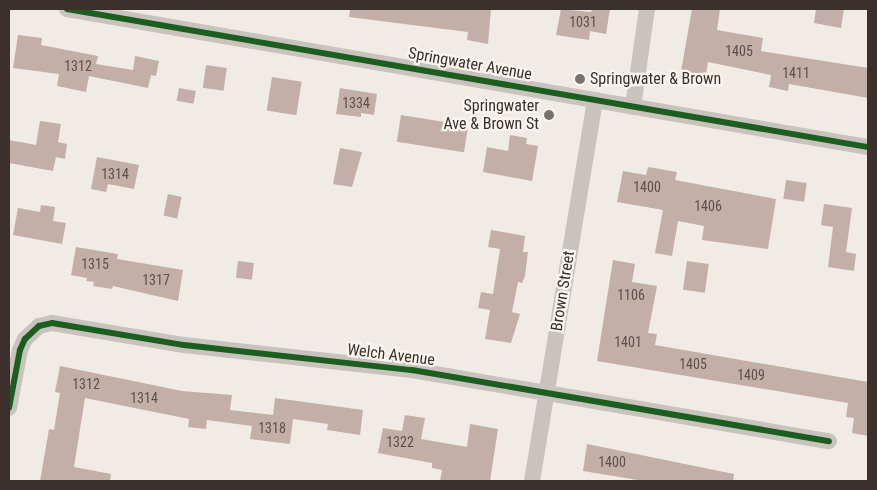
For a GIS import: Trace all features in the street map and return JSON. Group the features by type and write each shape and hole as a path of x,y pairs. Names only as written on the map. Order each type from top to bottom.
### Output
{"street":[{"name":"Springwater Avenue","path":"67,9 134,14 595,100 868,147"},
{"path":"633,106 647,9"},
{"name":"Brown Street","path":"532,481 595,100"},
{"name":"Welch Avenue","path":"9,408 20,350 25,339 39,326 52,323 184,345 412,370 829,441"}],"building":[{"path":"350,9 491,9 488,44 467,40 468,32 349,17"},
{"path":"561,9 591,12 592,9 610,9 606,34 590,31 589,40 556,35"},
{"path":"692,9 720,9 717,30 763,38 761,51 868,68 868,98 789,84 788,91 769,87 771,75 708,62 705,81 680,77"},
{"path":"816,9 844,9 841,28 814,23"},
{"path":"18,35 42,38 41,45 98,56 96,64 133,70 135,56 159,61 156,76 151,75 148,88 89,76 86,92 57,86 59,74 13,68"},
{"path":"206,65 227,68 224,91 203,88"},
{"path":"272,77 302,82 296,115 267,111"},
{"path":"179,88 196,91 193,104 177,101"},
{"path":"340,88 377,94 374,115 361,113 361,117 336,114"},
{"path":"401,115 468,126 464,152 397,142"},
{"path":"40,121 61,124 58,142 67,144 65,159 56,157 53,171 9,163 9,140 36,145"},
{"path":"510,135 527,138 526,144 538,146 532,181 483,172 487,147 508,151"},
{"path":"340,148 362,152 352,187 333,184"},
{"path":"97,157 139,165 134,189 108,184 106,192 91,189"},
{"path":"648,167 677,172 675,180 776,199 768,249 702,240 704,226 678,221 672,256 655,253 663,210 617,202 623,171 646,175"},
{"path":"786,180 807,183 804,202 783,199"},
{"path":"168,194 182,197 177,218 163,216"},
{"path":"824,204 852,208 846,252 856,254 854,271 828,267 833,227 821,225"},
{"path":"41,205 55,207 53,221 66,223 62,244 13,235 18,208 40,212"},
{"path":"491,230 525,236 523,252 528,252 525,276 522,283 518,282 512,312 520,314 511,343 485,339 490,310 478,308 481,292 493,294 500,249 488,247"},
{"path":"76,247 118,254 117,259 183,270 178,301 113,286 112,289 93,286 94,282 86,281 87,278 71,275"},
{"path":"613,260 635,264 632,282 657,286 648,333 657,334 655,345 868,382 868,436 852,433 854,418 846,417 848,403 597,361"},
{"path":"238,261 254,263 252,280 236,278"},
{"path":"687,261 709,264 705,293 683,290"},
{"path":"60,366 182,391 232,395 230,410 273,415 275,398 363,410 360,435 327,430 328,424 293,419 290,444 250,439 252,426 207,420 206,429 188,427 189,419 85,398 74,467 111,474 110,481 40,481 49,429 54,430 60,393 55,392"},
{"path":"405,415 425,418 421,439 467,447 470,424 498,429 490,481 440,481 442,470 432,468 432,463 378,453 383,428 402,431"},
{"path":"587,444 734,474 733,481 644,481 583,471"}],"cycle path":[{"path":"67,9 868,147"},
{"path":"9,408 20,350 25,339 39,326 52,323 184,345 412,370 829,441"}],"place":[{"name":"Springwater & Brown","path":"580,79"},
{"name":"Springwater Ave & Brown St","path":"549,115"}]}
